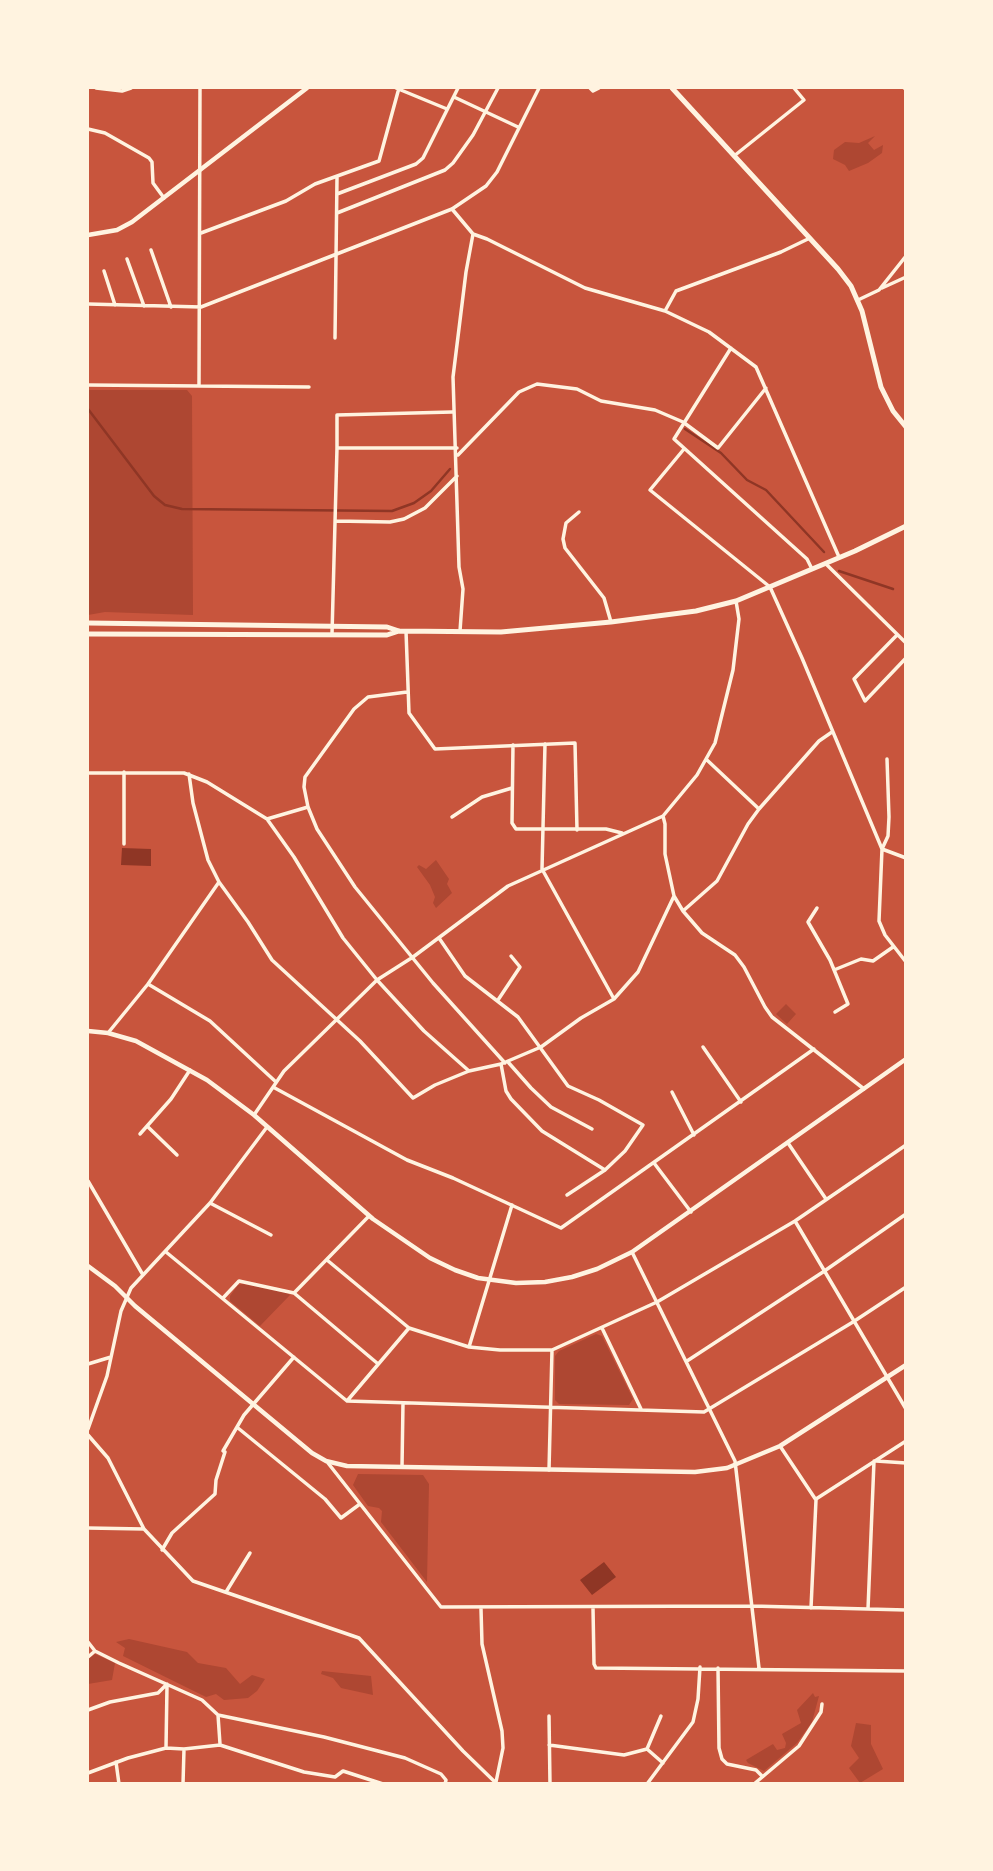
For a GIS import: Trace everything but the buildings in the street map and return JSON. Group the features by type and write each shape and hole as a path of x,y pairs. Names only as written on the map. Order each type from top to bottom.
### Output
{"main road":[{"path":"672,88 844,276 859,300 881,387 905,427"},
{"path":"88,623 387,627 403,631 460,631 533,630 611,622 696,611 736,601 826,564 905,526"},
{"path":"88,634 332,636 387,635 403,631"}],"street":[{"path":"96,88 122,91 131,88"},
{"path":"199,385 200,88"},
{"path":"88,235 125,227 307,88"},
{"path":"201,233 286,201 314,184 379,162 398,88 447,109"},
{"path":"337,194 416,164 423,158 458,88"},
{"path":"337,213 445,170 473,135 498,88"},
{"path":"88,304 201,307 452,209 485,186 497,172 539,88"},
{"path":"590,88 593,91 599,88"},
{"path":"734,156 804,100 794,88"},
{"path":"454,97 519,127"},
{"path":"88,129 105,133 149,158 152,162 153,183 164,198"},
{"path":"335,338 337,178"},
{"path":"452,209 473,234 585,288 665,311 709,332 757,367 839,558"},
{"path":"460,631 463,589 459,567 457,448 452,412 453,377 473,234"},
{"path":"665,311 676,291 810,238"},
{"path":"151,250 172,307"},
{"path":"879,290 905,256"},
{"path":"127,259 144,306"},
{"path":"104,271 115,305"},
{"path":"859,300 905,277"},
{"path":"732,348 674,439 807,559 812,569"},
{"path":"457,457 519,392 537,384 577,389 601,401 655,410 683,422 718,448 766,388"},
{"path":"88,385 309,387"},
{"path":"332,636 337,415 452,412"},
{"path":"337,448 457,448"},
{"path":"684,449 649,490 769,587 802,658 882,849 905,858"},
{"path":"336,519 390,522 404,519 425,508 458,476"},
{"path":"579,512 566,523 563,539 565,548 604,598 611,622"},
{"path":"826,564 905,643"},
{"path":"254,1115 276,1082 377,980 413,957 508,886 663,816 707,760 715,743 733,670 739,619 736,601"},
{"path":"403,631 409,713 435,749 575,743 577,830"},
{"path":"897,635 854,679 865,701 905,658"},
{"path":"407,692 368,697 354,709 305,777 308,807 317,829 355,887 433,982 505,1063 551,1107 592,1129"},
{"path":"683,911 717,881 759,809 819,741 832,733"},
{"path":"545,744 542,869 614,999"},
{"path":"513,745 512,823 516,829 606,829 624,833"},
{"path":"887,759 889,817 888,836 882,849 880,921 905,962"},
{"path":"707,760 759,809"},
{"path":"124,772 124,844"},
{"path":"88,773 189,774 267,819 294,857 344,939 424,1031 469,1071"},
{"path":"189,774 200,831 208,860 219,883 274,962 337,1019 413,1098 435,1085 469,1071 505,1063 541,1047 581,1018 614,999 638,972 674,896"},
{"path":"452,817 482,797 513,788"},
{"path":"267,819 308,807"},
{"path":"663,816 665,854 674,896 683,911 702,933 735,955 772,1017 864,1089"},
{"path":"108,1032 148,984 219,883"},
{"path":"817,908 808,922 834,970 848,1004 835,1012"},
{"path":"439,938 465,976 518,1017 568,1086 643,1125 625,1151 605,1170 567,1195"},
{"path":"834,970 862,959 873,961 894,947"},
{"path":"498,1000 520,967 511,956"},
{"path":"148,984 210,1021 276,1082"},
{"path":"88,1031 108,1032 136,1041 190,1070 231,1097 369,1216 439,1263 488,1280 523,1284 562,1280 597,1269 632,1252 905,1059"},
{"path":"703,1047 741,1102"},
{"path":"273,1087 407,1160 561,1228 814,1049"},
{"path":"505,1063 506,1091 511,1099 542,1130 605,1170"},
{"path":"140,1134 171,1099 190,1070"},
{"path":"672,1092 694,1135"},
{"path":"147,1126 177,1155"},
{"path":"88,1429 107,1376 126,1298 143,1275 210,1203 267,1127"},
{"path":"788,1143 826,1200"},
{"path":"327,1260 409,1328 469,1347 552,1350 657,1302 794,1221 905,1145"},
{"path":"654,1163 691,1212"},
{"path":"88,1181 143,1275"},
{"path":"210,1203 271,1235"},
{"path":"469,1347 512,1205"},
{"path":"686,1362 824,1272 905,1214"},
{"path":"294,1293 369,1216"},
{"path":"794,1221 905,1409"},
{"path":"166,1252 347,1401 704,1412 853,1322 905,1287"},
{"path":"632,1252 736,1465 759,1668"},
{"path":"88,1266 326,1461 441,1607 481,1609 752,1606 905,1610"},
{"path":"223,1298 239,1281 294,1293 377,1363"},
{"path":"347,1401 409,1328"},
{"path":"602,1328 641,1409"},
{"path":"549,1470 552,1350"},
{"path":"88,1364 111,1357"},
{"path":"162,1550 172,1533 215,1494 224,1452 244,1415 294,1357"},
{"path":"326,1461 349,1466 695,1472 736,1465 780,1446 905,1365"},
{"path":"402,1467 403,1402"},
{"path":"237,1428 325,1499 341,1518 360,1504"},
{"path":"88,1436 108,1458 144,1529 193,1581 359,1638 463,1751 497,1783"},
{"path":"816,1500 905,1441"},
{"path":"780,1446 816,1500 811,1608"},
{"path":"874,1461 905,1463"},
{"path":"868,1609 874,1461"},
{"path":"341,1478 343,1470 349,1466"},
{"path":"88,1528 144,1529"},
{"path":"226,1592 250,1553"},
{"path":"593,1608 594,1664 597,1668 905,1671"},
{"path":"481,1609 481,1644 502,1731 503,1748 497,1783"},
{"path":"88,1642 95,1651 202,1700 218,1715 324,1737 405,1758 441,1774 446,1780 445,1783"},
{"path":"88,1657 95,1651"},
{"path":"647,1783 693,1722 700,1667"},
{"path":"718,1668 719,1748 722,1759 727,1764 755,1770 762,1776"},
{"path":"88,1710 110,1702 158,1693 167,1684"},
{"path":"166,1748 167,1684"},
{"path":"754,1783 799,1746 821,1712 822,1704"},
{"path":"218,1715 220,1745"},
{"path":"549,1716 550,1783"},
{"path":"648,1749 661,1716"},
{"path":"88,1773 166,1748 220,1745 304,1772 335,1777 343,1771 383,1783"},
{"path":"549,1745 624,1755 648,1749"},
{"path":"183,1783 184,1749"},
{"path":"648,1749 663,1763"},
{"path":"116,1762 119,1783"}],"shaded area":[{"path":"875,136 868,143 874,150 883,145 882,153 868,163 849,171 845,165 833,159 834,150 845,142 859,143"},
{"path":"88,390 187,390 192,396 193,615 105,612 88,615"},
{"path":"122,848 151,849 151,866 121,865"},
{"path":"436,860 449,879 447,884 452,893 436,908 430,885 417,867 419,865 426,869"},
{"path":"786,1004 796,1014 787,1024 776,1014"},
{"path":"238,1285 290,1295 260,1326 230,1301 230,1296"},
{"path":"596,1334 602,1336 633,1399 629,1405 559,1404 555,1400 555,1356 559,1351"},
{"path":"358,1474 423,1475 429,1484 427,1582 381,1522 382,1511 368,1506 353,1485"},
{"path":"604,1562 616,1577 592,1595 580,1580"},
{"path":"129,1639 187,1652 198,1663 226,1668 240,1684 252,1675 265,1679 248,1698 224,1700 216,1694 206,1697 123,1656 125,1648 116,1642"},
{"path":"95,1654 115,1663 112,1680 88,1684 88,1659"},
{"path":"322,1671 371,1676 373,1695 341,1688 333,1678 321,1674"},
{"path":"813,1693 815,1697 819,1696 812,1722 797,1743 764,1771 748,1763 746,1760 773,1744 777,1750 785,1748 782,1734 801,1723 797,1710"},
{"path":"856,1723 871,1725 871,1744 883,1769 860,1783 849,1768 859,1758 851,1746"}],"waterway":[{"path":"88,409 154,496 165,505 182,509 392,511 414,503 431,491 450,469"},
{"path":"685,429 721,453 747,480 766,490 824,552"},
{"path":"839,571 893,589"}]}
